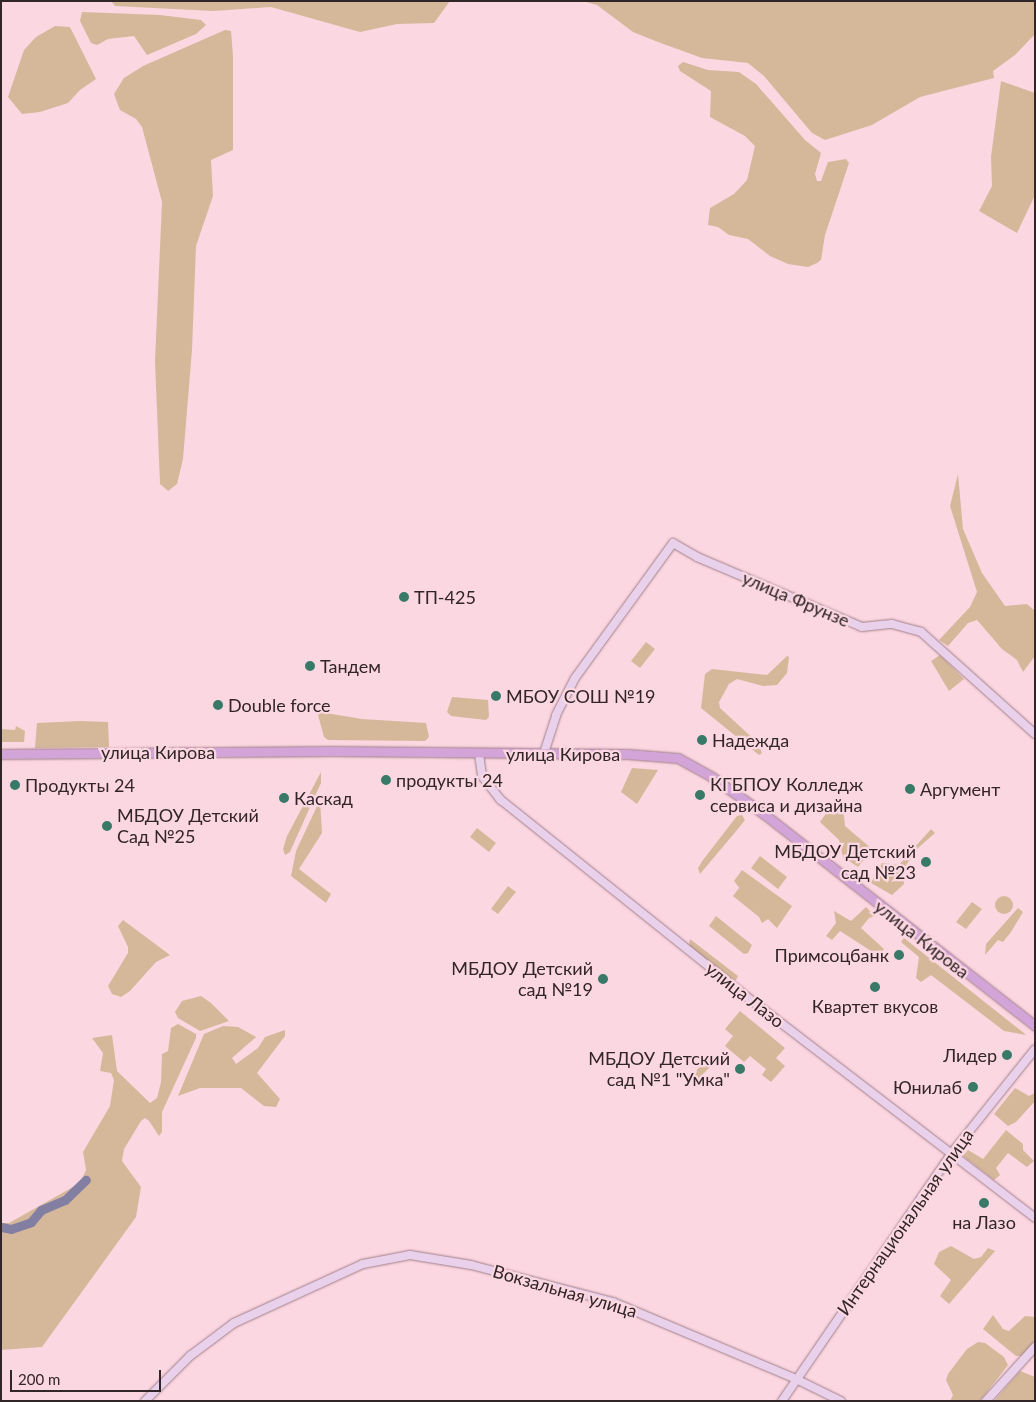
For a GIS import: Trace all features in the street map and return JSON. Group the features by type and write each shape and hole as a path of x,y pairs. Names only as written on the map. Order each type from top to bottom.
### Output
{"main road":[{"name":"улица Фрунзе","path":"544,753 544,744 575,678 673,543 697,557 862,627 892,624 921,632 1035,734"},
{"name":"улица Кирова","path":"1,754 332,751 665,755 687,761 764,814 1035,1026"},
{"name":"улица Лазо","path":"479,754 482,776 501,800 1035,1218"},
{"name":"Интернациональная улица","path":"782,1401 951,1154 1035,1048"},
{"name":"Вокзальная улица","path":"145,1401 190,1356 234,1323 363,1264 417,1255 613,1302 796,1378 841,1401"},
{"path":"986,1401 1035,1347"}],"shaded area":[{"path":"111,1 450,1 434,23 397,24 360,32 271,7 213,11 115,6"},
{"path":"583,1 1035,1 1035,34 1015,55 993,71 994,78 920,97 872,125 825,140 812,133 764,76 748,63 702,58 658,42 633,32 597,5"},
{"path":"82,12 160,15 201,20 206,25 196,34 147,55 134,36 108,39 97,45 91,43 80,21"},
{"path":"55,26 70,27 96,79 80,90 68,103 40,112 22,114 8,97 24,50 36,37"},
{"path":"225,30 231,31 233,56 233,150 211,160 213,196 196,246 192,350 183,459 177,484 168,491 160,484 155,361 162,202 142,127 136,119 120,110 114,94 124,78 143,66"},
{"path":"683,62 708,70 739,72 756,84 805,140 821,153 815,174 817,181 821,181 828,162 846,159 849,163 825,235 821,260 817,263 808,267 788,264 770,256 748,239 729,235 718,227 708,225 710,208 734,194 747,180 755,146 745,136 710,117 711,91 680,71 678,66"},
{"path":"1001,81 1035,93 1035,195 1017,233 979,211 992,186 991,157"},
{"path":"958,474 963,529 982,573 1005,606 1027,604 1035,611 1035,656 1023,672 1017,660 1002,649 977,620 968,623 948,646 939,640 970,607 977,592 950,506"},
{"path":"646,642 655,649 640,668 631,661"},
{"path":"940,655 964,679 949,691 931,661"},
{"path":"787,656 789,657 787,673 777,685 763,686 737,679 729,684 719,702 720,708 758,743 762,753 759,755 701,708 705,674 712,669 767,675"},
{"path":"452,697 488,700 489,717 486,720 451,716 447,712"},
{"path":"320,712 362,719 426,723 429,737 425,741 328,740 324,737 318,715"},
{"path":"108,722 109,747 35,748 37,723"},
{"path":"16,726 25,731 24,742 1,742 1,729 15,730"},
{"path":"632,768 658,770 637,804 621,792"},
{"path":"321,772 321,783 290,852 285,855 283,849 287,836"},
{"path":"836,799 843,805 845,826 872,849 858,867 843,857 839,840 820,822"},
{"path":"320,800 322,833 299,869 331,894 326,903 291,876 296,851"},
{"path":"742,815 745,820 700,874 698,868 703,860 737,816"},
{"path":"477,828 496,843 489,852 470,837"},
{"path":"931,829 935,833 918,848 906,865 903,872 904,884 892,895 871,883 882,863 899,865"},
{"path":"760,856 787,877 778,889 751,868"},
{"path":"742,870 792,906 777,928 768,919 762,923 759,917 733,896 739,888 741,890 734,881"},
{"path":"508,886 516,892 498,914 491,909"},
{"path":"1004,896 1010,899 1013,905 1010,911 1004,914 998,911 995,905 998,899"},
{"path":"972,902 982,909 966,929 956,922"},
{"path":"866,907 875,916 869,918 861,928 884,949 879,956 840,931 832,940 826,936 836,923 834,911 851,921"},
{"path":"1018,908 1023,912 1011,932 1003,942 998,940 985,955 986,944"},
{"path":"716,916 752,945 748,953 744,954 709,926"},
{"path":"123,920 170,955 156,962 130,991 121,997 112,994 108,986 128,953 128,947 118,926"},
{"path":"904,938 1026,1035 1004,1031 931,975 921,982 916,978 919,957 901,942"},
{"path":"690,939 738,976 736,980 733,981 689,946"},
{"path":"201,996 229,1021 200,1031 178,1018 175,1012 182,1001"},
{"path":"740,1011 785,1048 776,1058 785,1066 771,1082 762,1075 766,1069 750,1056 744,1062 725,1046 733,1036 725,1029"},
{"path":"178,1024 196,1034 196,1038 162,1112 162,1132 159,1136 145,1118 141,1121 124,1149 122,1161 141,1187 136,1217 42,1347 1,1350 1,1223 9,1223 80,1183 86,1170 83,1152 110,1106 114,1080 111,1073 100,1071 103,1053 92,1038 112,1035 117,1071 150,1103 157,1098 161,1082 162,1054 168,1051 171,1028"},
{"path":"223,1026 238,1027 256,1037 232,1058 236,1064 258,1048 265,1037 285,1030 285,1036 257,1073 280,1099 276,1107 264,1106 241,1088 200,1088 178,1096 204,1034"},
{"path":"711,1054 717,1060 693,1084 688,1080"},
{"path":"1015,1088 1029,1096 1035,1093 1035,1101 1016,1122 1008,1126 994,1114"},
{"path":"1006,1130 1023,1144 1023,1150 1034,1161 1027,1167 1008,1153 996,1168 1000,1175 994,1180 963,1156 968,1150 983,1159"},
{"path":"951,1246 974,1259 981,1257 988,1248 995,1251 949,1304 940,1296 951,1280 934,1264 939,1252"},
{"path":"993,1315 1003,1329 1009,1331 1025,1316 1035,1317 1035,1343 1021,1356 1016,1356 983,1329"},
{"path":"978,1342 985,1343 1004,1357 1008,1365 980,1401 950,1401 953,1395 946,1380 948,1374 967,1349"},
{"path":"1020,1371 1035,1377 1035,1401 994,1401"}],"waterway":[{"path":"1,1227 11,1229 31,1222 41,1210 65,1200 86,1180"}],"place":[{"name":"ТП-425","path":"404,597"},
{"name":"Тандем","path":"310,666"},
{"name":"МБОУ СОШ №19","path":"496,696"},
{"name":"Double force","path":"218,705"},
{"name":"Надежда","path":"702,740"},
{"name":"продукты 24","path":"386,780"},
{"name":"Продукты 24","path":"15,785"},
{"name":"Аргумент","path":"910,789"},
{"name":"КГБПОУ Колледж сервиса и дизайна","path":"700,795"},
{"name":"Каскад","path":"284,798"},
{"name":"МБДОУ Детский Сад №25","path":"107,826"},
{"name":"МБДОУ Детский сад №23","path":"926,862"},
{"name":"Примсоцбанк","path":"899,955"},
{"name":"МБДОУ Детский сад №19","path":"603,979"},
{"name":"Квартет вкусов","path":"875,987"},
{"name":"Лидер","path":"1007,1055"},
{"name":"МБДОУ Детский сад №1 \"Умка\"","path":"740,1069"},
{"name":"Юнилаб","path":"973,1087"},
{"name":"на Лазо","path":"984,1203"}]}
